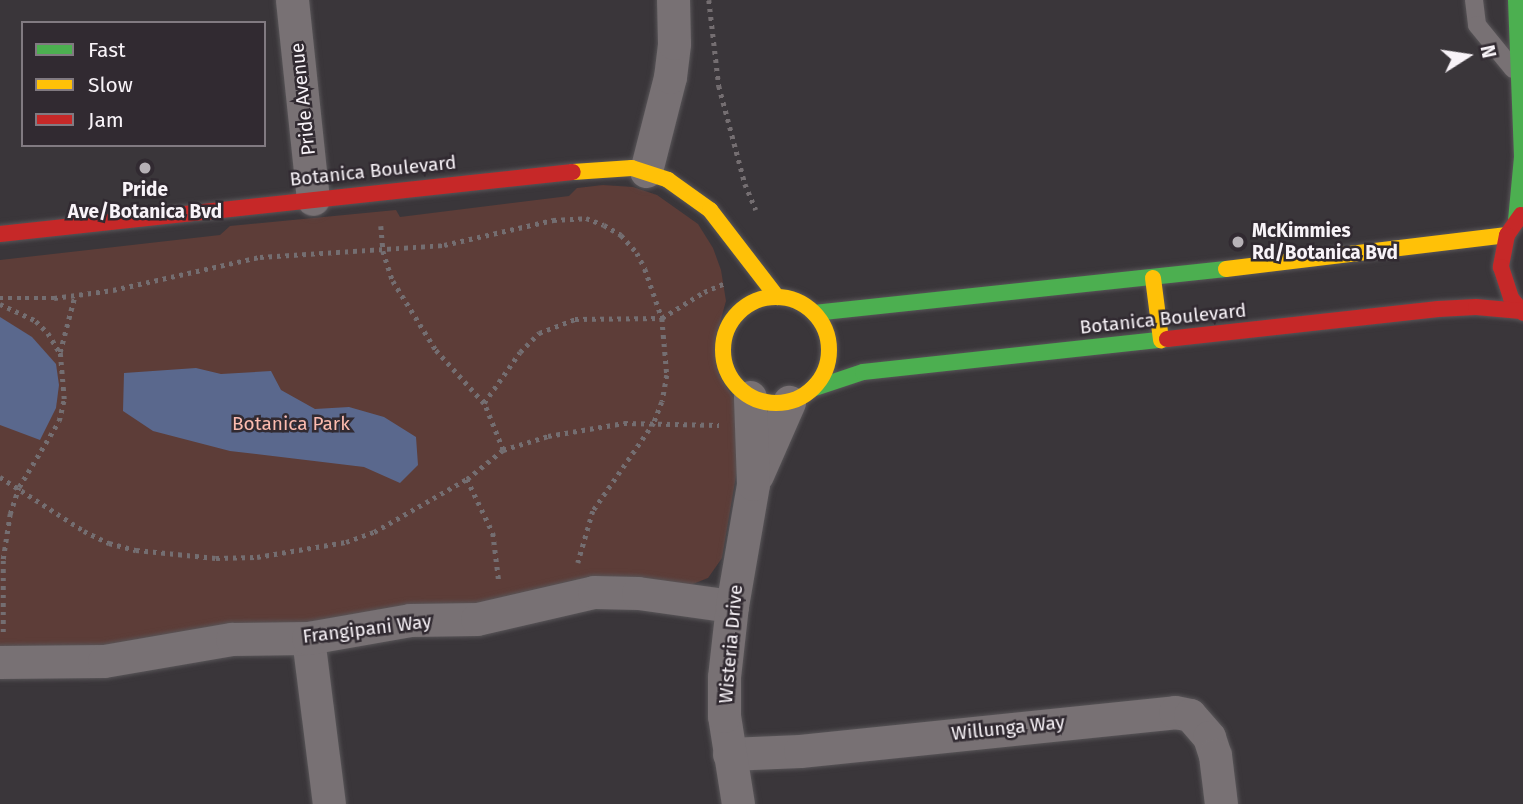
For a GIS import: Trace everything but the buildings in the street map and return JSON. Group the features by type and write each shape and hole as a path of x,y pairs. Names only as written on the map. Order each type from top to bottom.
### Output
{"street":[{"name":"Pride Avenue","path":"292,0 313,199"},
{"path":"646,171 670,78 674,43 673,0"},
{"path":"1516,0 1516,39 1521,79 1522,157 1519,217 1507,235 1501,267 1511,298 1522,312"},
{"name":"Botanica Boulevard","path":"0,234 605,167 646,171 668,180 691,195 710,210 777,297"},
{"name":"Botanica Boulevard","path":"726,234 735,275 737,314"},
{"path":"814,313 1153,278 1507,235"},
{"path":"1153,278 1161,340"},
{"path":"777,297 791,299 814,313 828,343 823,376 801,396 763,402 751,411 728,375 723,359 723,343 727,327 737,314 755,302 777,297"},
{"name":"Botanica Boulevard","path":"801,396 863,372 1438,309 1475,307 1522,312"},
{"name":"Wisteria Drive","path":"753,484 801,396"},
{"name":"Wisteria Drive","path":"738,804 729,754 724,677 732,606 753,484 751,411"},
{"name":"Frangipani Way","path":"4,661 104,661 232,639 308,638 410,620 477,619 573,595 638,593 732,606"},
{"path":"308,638 329,804"},
{"name":"Willunga Way","path":"729,754 800,751 1175,712 1190,715 1209,737 1215,755 1221,804"}],"lane":[{"path":"1474,0 1477,25 1521,79"}],"path":[{"path":"709,0 719,86 727,123 744,184 760,217"},
{"path":"0,298 75,295 260,257 444,245 553,219 586,218 621,235 637,253 662,318 667,375 662,402 654,423 593,511 574,580 573,595"},
{"path":"381,225 383,251 393,281 436,350 484,403 503,450"},
{"path":"484,403 520,352 539,333 557,324 604,317 662,318 735,275"},
{"path":"4,661 3,559 19,487 59,421 64,399 60,352 75,295"},
{"path":"0,304 36,321 48,333 60,352"},
{"path":"0,477 19,487 53,513 109,542 136,550 216,558 266,556 346,542 385,527 467,479 503,450 573,430 751,411"},
{"path":"467,479 493,533 502,614"}],"green space":[{"name":"Botanica Park","path":"603,185 633,187 657,195 698,224 713,248 721,270 726,301 716,337 715,356 721,378 734,399 741,447 722,558 708,578 688,586 574,580 501,600 119,647 0,648 0,260 220,235 230,226 396,210 400,217 569,196 577,188"}],"water":[{"path":"0,317 32,337 56,364 59,385 56,408 40,440 0,425"},
{"path":"196,368 221,374 271,371 281,390 315,409 349,407 384,417 416,437 418,465 400,483 364,467 230,451 153,431 123,411 124,373"}],"traffic: fast":[{"path":"1516,0 1522,157 1516,220"},
{"path":"814,313 1226,269"},
{"path":"812,389 863,372 1167,339"}],"traffic: slow":[{"path":"573,172 632,168 668,180 710,210 777,297"},
{"path":"1226,269 1507,235"},
{"path":"1153,278 1161,340"},
{"path":"776,297 796,301 813,313 825,330 829,350 825,370 813,387 796,399 776,403 756,399 739,387 727,370 723,350 727,330 739,313 756,301 776,297"}],"traffic: jam":[{"path":"0,234 573,172"},
{"path":"1521,215 1507,235 1501,267 1511,298 1523,313"},
{"path":"1167,339 1438,309 1476,307 1521,311"}],"place":[{"name":"Pride Ave/Botanica Bvd","path":"145,168"},
{"name":"McKimmies Rd/Botanica Bvd","path":"1238,242"}]}
